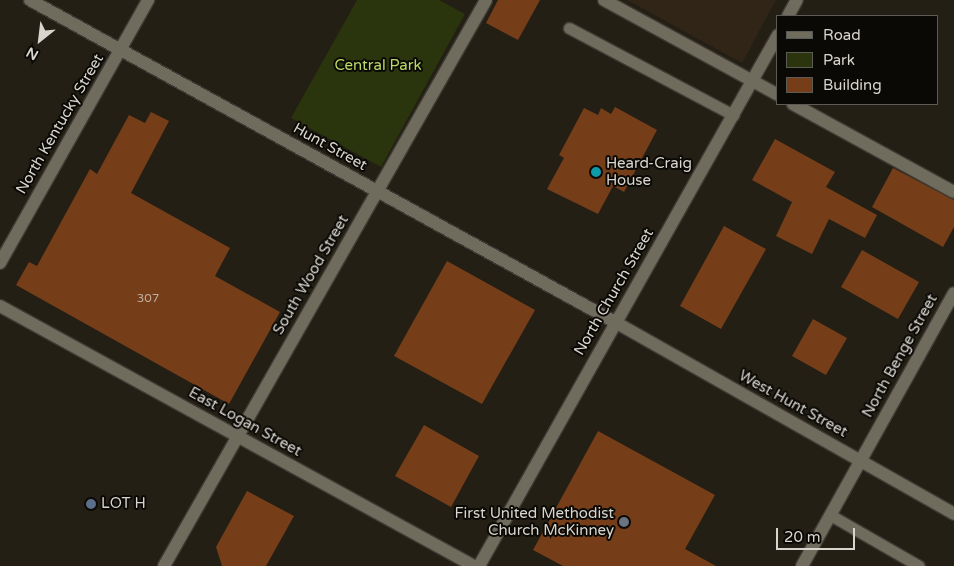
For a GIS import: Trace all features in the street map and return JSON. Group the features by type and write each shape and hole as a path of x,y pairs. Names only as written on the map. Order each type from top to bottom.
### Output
{"street":[{"name":"Hunt Street","path":"30,0 615,322"},
{"name":"North Kentucky Street","path":"0,263 148,0"},
{"name":"South Wood Street","path":"164,566 486,0"},
{"path":"604,0 776,94"},
{"path":"789,15 797,0"},
{"name":"North Church Street","path":"479,566 776,39"},
{"path":"795,105 954,192"},
{"name":"North Benge Street","path":"802,566 832,516 954,293"},
{"name":"East Logan Street","path":"0,306 474,566"},
{"name":"West Hunt Street","path":"615,322 954,514"}],"lane":[{"path":"569,28 733,116"},
{"path":"832,516 919,566"}],"shaded area":[{"path":"627,0 776,0 742,63"}],"green space":[{"name":"Central Park","path":"357,0 439,0 465,14 381,167 291,118"}],"building":[{"path":"498,0 540,0 518,40 486,23"},
{"name":"Heard-Craig House","path":"615,107 657,130 624,192 613,186 598,214 547,189 564,158 559,155 584,108 598,115 601,108 611,114"},
{"path":"151,112 169,121 131,193 230,248 215,276 280,312 229,404 16,285 29,262 37,266 90,169 97,174 129,115 145,123"},
{"path":"775,139 835,172 826,187 877,215 865,238 829,219 812,254 776,236 792,202 752,180"},
{"path":"893,168 954,200 954,227 943,247 872,207"},
{"path":"724,226 766,249 721,329 680,306"},
{"path":"862,250 919,282 898,319 841,287"},
{"path":"447,261 535,310 482,404 394,356"},
{"path":"813,319 847,338 826,375 792,356"},
{"path":"424,425 479,456 451,507 395,476"},
{"name":"First United Methodist Church McKinney","path":"598,431 715,495 685,549 716,566 563,566 533,550"},
{"path":"247,491 294,516 266,566 222,566 216,547"}],"place":[{"name":"Heard-Craig House","path":"596,172"},
{"name":"LOT H","path":"91,504"},
{"name":"First United Methodist Church McKinney","path":"624,522"}]}
